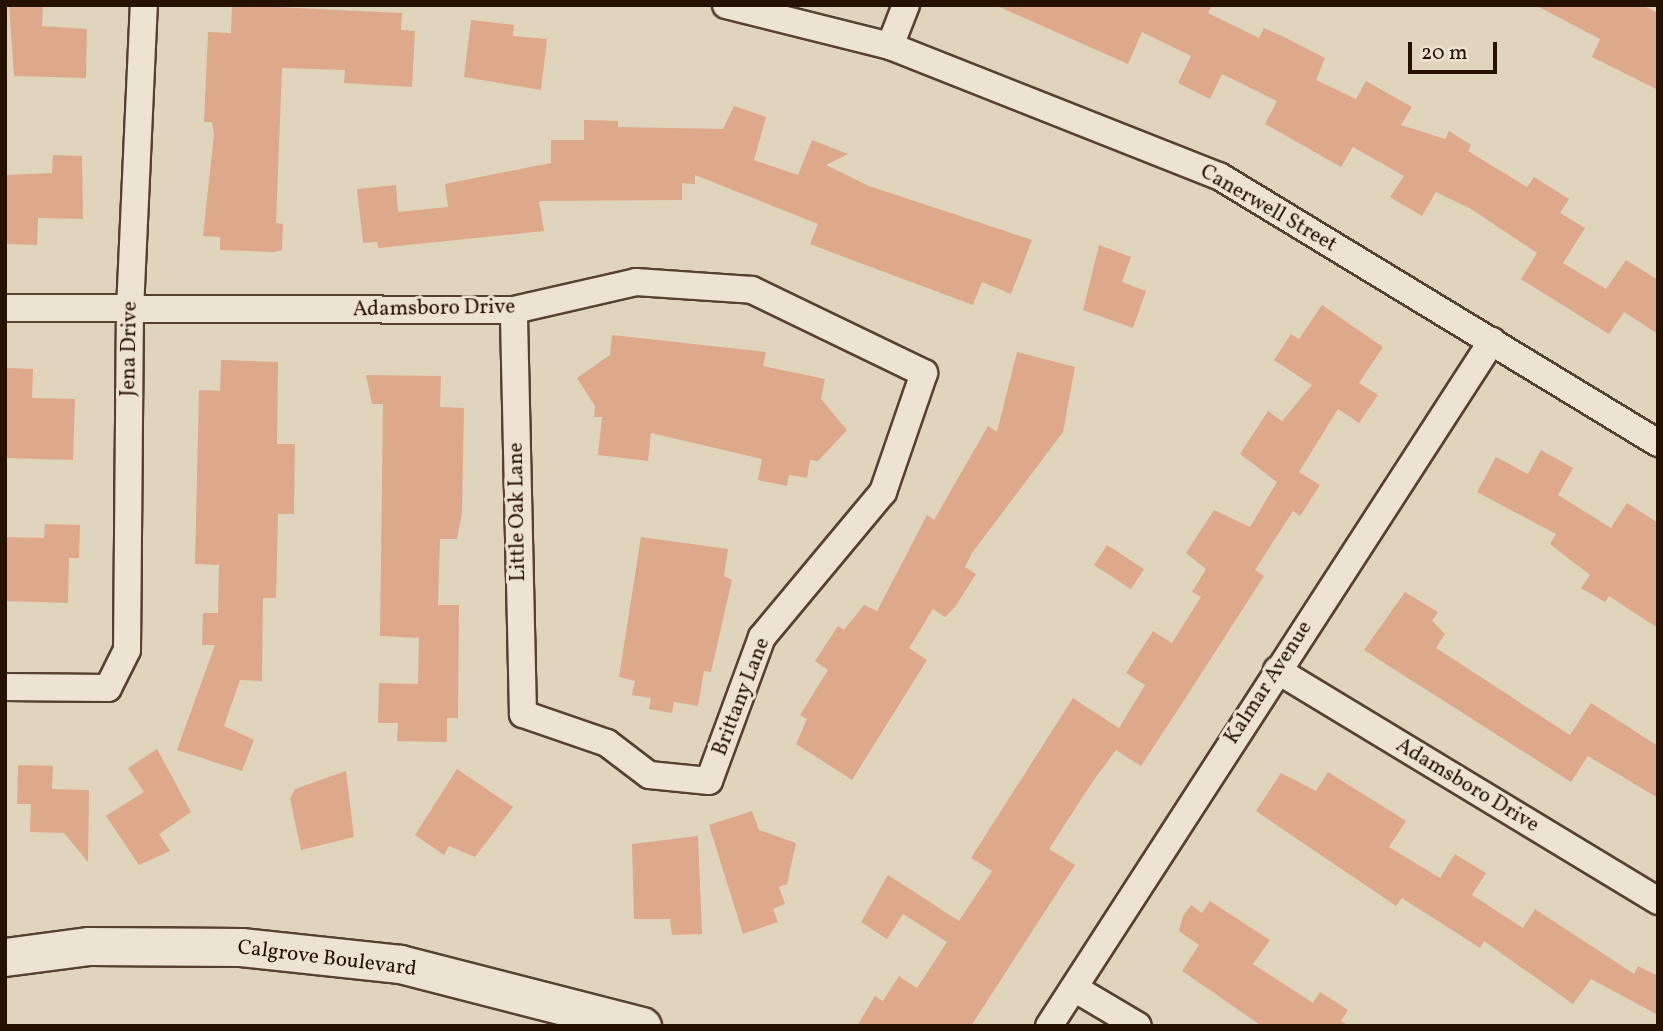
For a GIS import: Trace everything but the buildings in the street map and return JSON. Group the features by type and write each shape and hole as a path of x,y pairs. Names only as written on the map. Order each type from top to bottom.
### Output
{"street":[{"name":"Jena Drive","path":"5,687 108,688 127,650 130,310 144,5"},
{"name":"Canerwell Street","path":"726,5 891,46 1219,177 1658,443"},
{"path":"891,46 906,5"},
{"name":"Adamsboro Drive","path":"5,308 514,310 636,282 752,290 924,373"},
{"name":"Little Oak Lane","path":"514,310 523,714"},
{"name":"Kalmar Avenue","path":"1049,1026 1492,341"},
{"name":"Brittany Lane","path":"523,714 607,743 649,775 709,781 762,637 883,492 924,373"},
{"name":"Adamsboro Drive","path":"1277,670 1658,901"},
{"name":"Calgrove Boulevard","path":"5,957 89,946 241,947 400,964 642,1026"},
{"path":"1074,988 1138,1026"}]}
